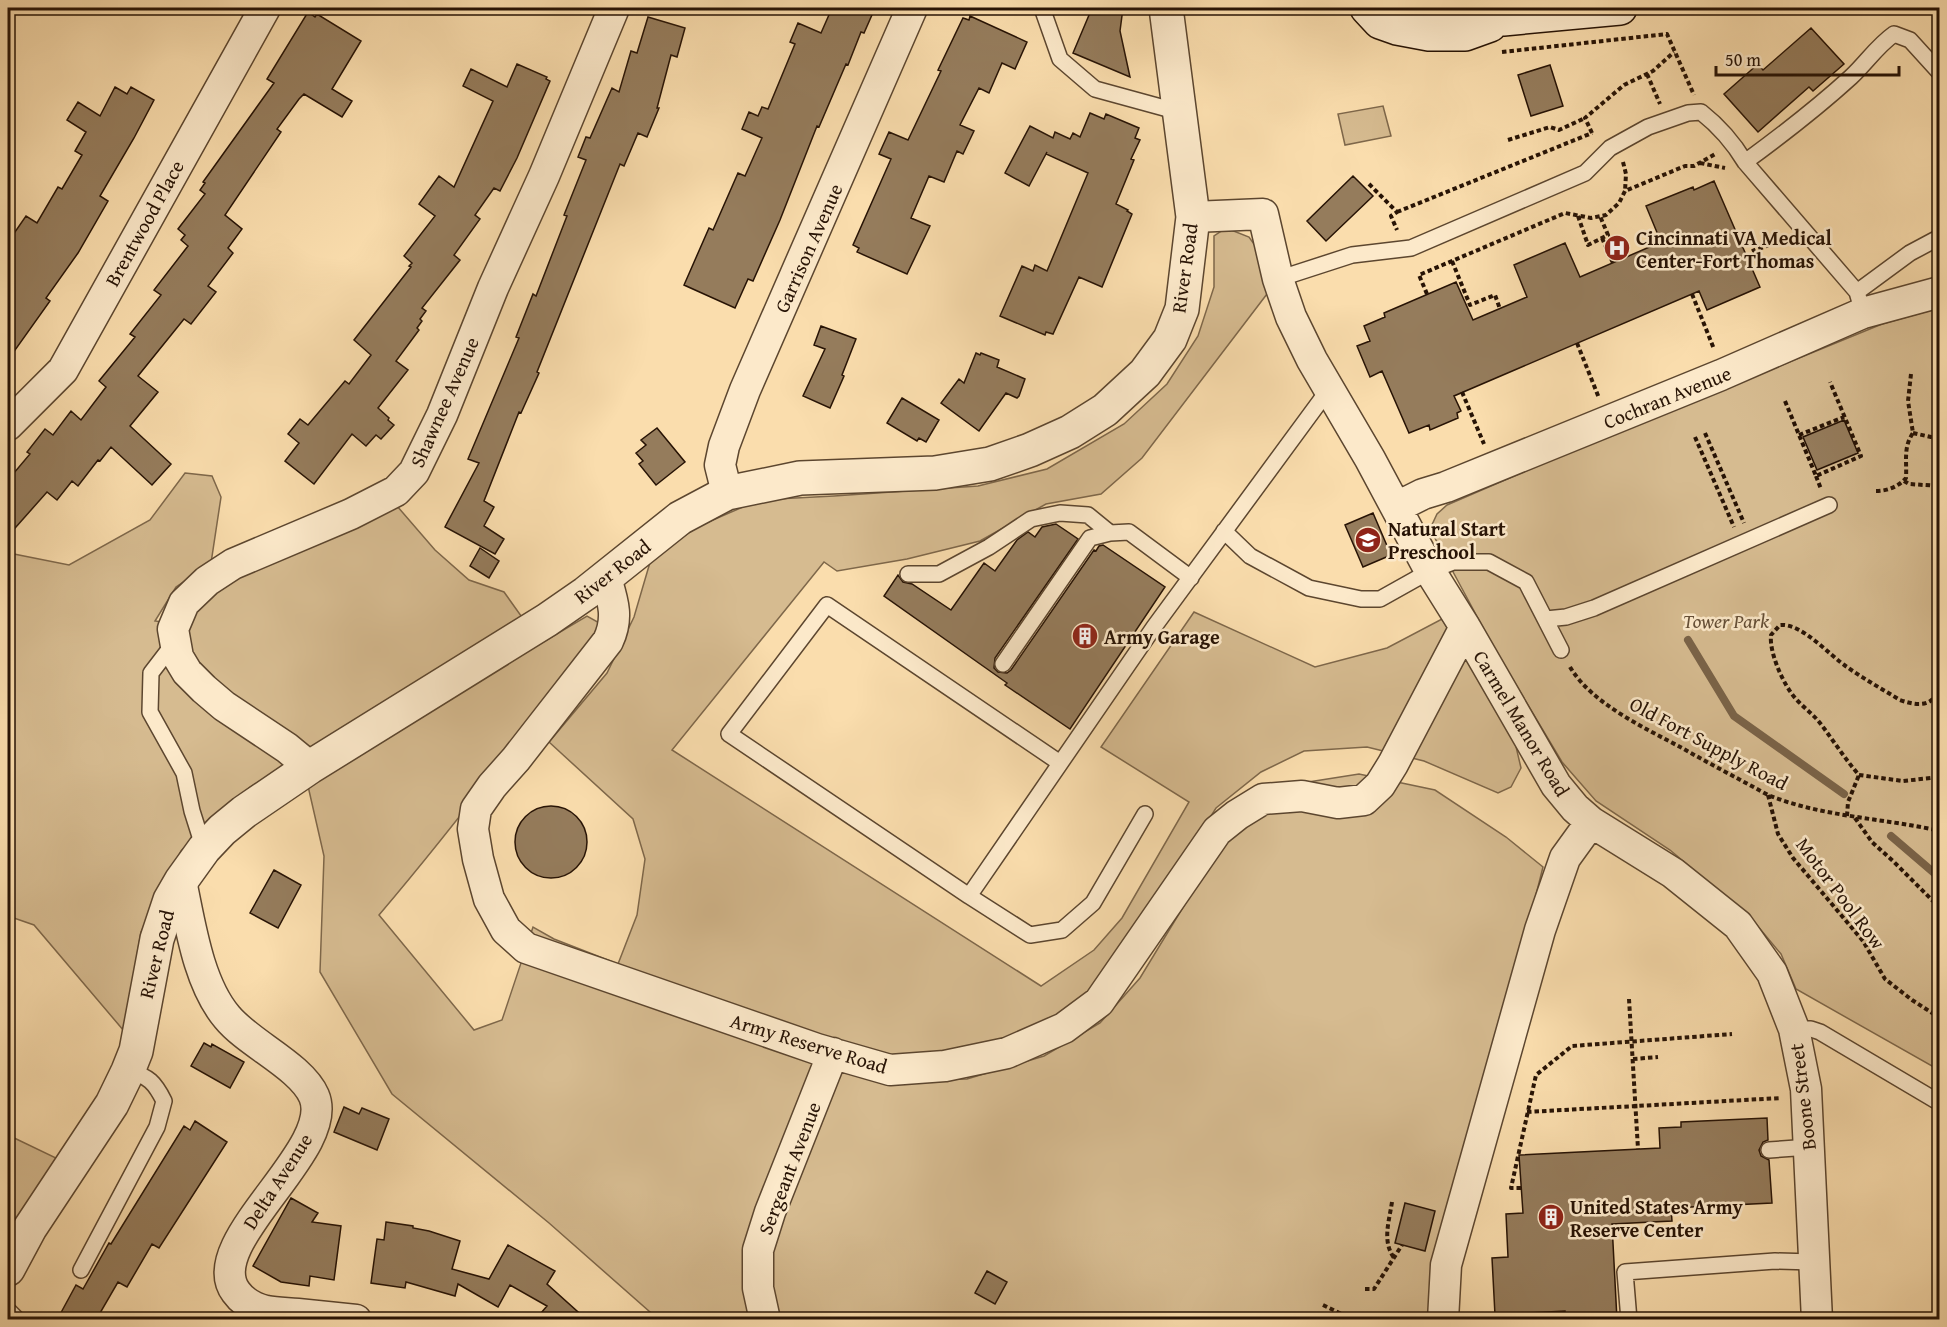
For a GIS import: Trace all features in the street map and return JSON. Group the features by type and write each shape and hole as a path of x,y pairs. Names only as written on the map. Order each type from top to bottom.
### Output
{"street":[{"name":"Brentwood Place","path":"8,425 63,370 265,8"},
{"name":"Shawnee Avenue","path":"174,643 173,629 184,603 207,581 233,564 326,526 396,491 414,472 442,415 490,296 614,8"},
{"name":"Garrison Avenue","path":"727,493 720,465 724,446 748,382 912,8"},
{"name":"River Road","path":"8,1269 30,1228 112,1104 128,1071 136,1051 157,939 170,900 181,880 204,849 244,812 310,767 547,620 606,578 681,518 727,493 800,478 935,473 990,464 1030,450 1070,432 1105,410 1145,373 1170,339 1182,309 1193,217 1166,8"},
{"path":"1367,8 1380,22 1429,34 1465,34 1503,20"},
{"path":"1417,8 1503,20 1620,8"},
{"name":"Carmel Manor Road","path":"1193,217 1263,214 1278,279 1291,317 1312,360 1397,507 1430,571 1556,785 1575,808 1591,822"},
{"name":"Cochran Avenue","path":"1397,507 1423,494 1446,488 1721,375 1860,302 1940,292"},
{"name":"Army Reserve Road","path":"606,578 613,602 615,628 608,641 476,809 473,830 478,859 489,899 506,930 526,948 833,1053 890,1070 945,1066 1007,1053 1064,1028 1099,1002 1217,831 1263,799 1302,796 1338,803 1364,800 1380,785 1465,627"},
{"path":"174,643 178,657 187,672 204,689 224,706 287,748 310,767"},
{"path":"1443,1320 1446,1265 1540,930 1565,858 1591,822"},
{"name":"Boone Street","path":"1591,822 1673,873 1738,925 1772,973 1794,1029 1807,1096 1817,1320"},
{"name":"Delta Avenue","path":"181,880 201,966 213,996 226,1017 251,1040 291,1070 305,1083 315,1097 316,1114 312,1129 287,1173 242,1234 231,1258 232,1287 240,1298 267,1311 356,1320"},
{"name":"Sergeant Avenue","path":"765,1320 758,1288 758,1250 770,1212 833,1053"}],"lane":[{"path":"1042,8 1060,59 1095,89 1179,112"},
{"path":"1745,162 1797,125 1853,75 1883,41 1894,34 1910,40 1940,73"},
{"path":"1278,279 1352,255 1410,248 1585,173 1610,148 1648,127 1688,113 1701,112 1716,124 1734,144 1745,162 1860,302 1910,253 1940,237"},
{"path":"969,896 1224,531 1329,389"},
{"path":"1546,619 1594,608 1828,506"},
{"path":"908,574 939,574 989,547 1031,519 1060,513 1088,515 1110,533"},
{"path":"1224,531 1250,556 1309,588 1361,599 1380,599 1430,571 1453,562 1489,562 1526,582 1561,650"},
{"path":"1003,664 1090,538 1110,533 1129,532 1191,578"},
{"path":"1060,764 827,605 729,734 1030,935 1062,930 1093,903 1145,814"},
{"path":"174,643 151,673 150,712 184,774 192,811 204,849"},
{"path":"1794,1029 1811,1029 1820,1032 1940,1103"},
{"path":"81,1270 157,1127 162,1112 164,1101 153,1082 138,1073 128,1071"},
{"path":"1769,1150 1810,1147"},
{"path":"1629,1320 1625,1272 1775,1262 1814,1262"},
{"path":"8,1310 18,1320"}],"path":[{"path":"1494,53 1667,34 1701,112"},
{"path":"1508,140 1550,127 1559,130 1585,118 1624,85 1647,74 1674,52"},
{"path":"1647,74 1667,121"},
{"path":"1404,249 1391,216 1593,134 1585,118"},
{"path":"1625,191 1685,166 1694,166 1734,144"},
{"path":"1427,294 1419,275 1565,213 1591,218 1606,215 1619,203 1625,191 1626,174 1623,159 1619,154"},
{"path":"1369,184 1397,212"},
{"path":"1578,216 1588,245 1608,235 1600,216"},
{"path":"1739,239 1747,236 1754,250 1804,231"},
{"path":"1602,238 1612,263"},
{"path":"1452,261 1470,305 1495,295 1500,309"},
{"path":"1692,294 1718,359"},
{"path":"1577,343 1603,406"},
{"path":"1876,491 1884,491 1906,478 1906,449 1908,440 1913,434 1908,400 1911,374"},
{"path":"1785,401 1816,476 1861,456 1830,382"},
{"path":"1462,392 1488,453"},
{"path":"1799,435 1844,417"},
{"path":"1704,433 1746,542"},
{"path":"1913,434 1940,439"},
{"path":"1695,436 1746,542"},
{"path":"1904,481 1910,484 1940,486"},
{"path":"1940,686 1934,700 1918,704 1909,703 1900,700 1846,666 1786,624 1780,625 1771,635 1770,641 1788,689 1820,723 1859,776 1903,781 1940,777"},
{"name":"Old Fort Supply Road","path":"1561,650 1573,671 1589,690 1613,708 1644,728 1768,795 1786,802 1854,818 1886,820 1940,831"},
{"path":"1847,816 1848,802 1859,776"},
{"name":"Motor Pool Row","path":"1768,795 1778,834 1793,858 1863,941 1886,979 1912,1000 1940,1018"},
{"path":"1854,818 1872,842 1902,869 1940,910"},
{"path":"1629,999 1638,1149"},
{"path":"1521,1188 1510,1188 1536,1074 1572,1046 1732,1034"},
{"path":"1633,1059 1658,1057"},
{"path":"1527,1112 1807,1096"},
{"path":"1392,1202 1386,1238 1388,1249 1394,1258"},
{"path":"1365,1289 1374,1289 1402,1245"},
{"path":"1323,1305 1352,1319"}],"green space":[{"path":"1383,106 1391,136 1345,145 1338,114"},
{"path":"1226,228 1249,237 1259,251 1270,290 1142,458 1101,494 1046,504 980,541 907,559 837,571 824,562 672,750 1041,986 1094,950 1122,918 1189,802 1101,747 1194,612 1315,667 1387,648 1442,619 1514,738 1521,768 1511,787 1498,793 1424,761 1367,747 1304,751 1261,772 1216,808 1152,910 1092,990 1057,1019 928,1080 967,1079 1044,1056 1100,1023 1140,978 1216,853 1256,808 1302,783 1359,774 1435,790 1506,837 1543,867 1429,1319 658,1319 549,1223 392,1094 320,972 324,856 308,786 587,616 603,625 494,772 379,915 474,1030 502,1020 533,927 554,939 618,964 637,915 645,859 633,819 549,742 607,673 634,617 651,559 699,526 759,500 978,486 1047,469 1124,424 1167,384 1198,336 1214,287 1214,236"},
{"name":"Tower Park","path":"1939,308 1939,1070 1796,989 1781,954 1751,918 1670,850 1596,801 1562,762 1495,650 1430,529 1437,514 1447,505 1882,324"},
{"path":"185,473 212,476 221,497 211,563 176,587 155,621 182,625 228,578 397,506 435,550 469,580 504,592 524,620 250,787 217,814 181,851 141,932 124,1031 34,925 8,916 8,550 14,554 69,565 150,520"},
{"path":"8,1135 56,1158 8,1244"}],"building":[{"path":"832,8 875,8 864,33 861,32 819,127 817,126 753,281 748,279 735,308 684,285 709,228 713,230 738,173 745,176 762,138 742,129 749,112 758,116 762,107 768,109 795,44 790,42 798,23 821,33"},
{"path":"1092,8 1123,8 1120,31 1130,77 1073,53"},
{"path":"308,12 315,17 317,14 361,41 332,89 352,101 342,117 304,94 299,99 277,129 281,132 225,215 242,229 228,248 233,253 208,286 216,292 191,324 184,319 138,376 158,392 130,426 171,464 152,485 111,447 78,486 72,481 57,500 47,492 8,536 8,480 30,454 27,452 45,429 53,435 71,411 81,420 106,387 99,381 135,337 130,334 161,295 154,290 188,246 181,240 185,235 178,229 205,194 200,190 205,183 203,182 274,83 267,79"},
{"path":"970,16 1027,42 1015,69 1002,63 989,93 979,88 960,125 974,131 963,154 957,151 944,182 929,176 911,218 930,226 907,274 857,252 859,248 853,245 891,159 879,154 889,132 908,140 963,18 969,20"},
{"path":"648,17 685,28 677,57 671,55 657,108 659,108 647,137 638,133 624,166 620,164 537,372 539,373 521,413 519,412 484,501 494,507 484,526 504,539 495,554 445,527 479,463 468,459 519,338 516,337 533,294 536,296 567,216 564,215 586,160 578,157 586,137 590,138 612,88 619,92 631,51 637,53"},
{"path":"1811,28 1844,64 1813,91 1809,87 1758,132 1724,94 1758,64 1763,70"},
{"path":"517,64 547,77 546,79 550,81 517,158 500,191 494,188 475,215 480,219 454,255 460,260 422,308 426,311 420,319 422,321 417,328 419,330 396,361 408,370 378,408 394,425 381,439 376,435 366,446 352,434 314,484 285,461 299,443 288,434 300,419 308,425 345,381 349,384 371,355 354,340 411,267 409,266 412,263 404,256 435,216 419,204 439,176 454,187 493,101 463,86 471,69 507,87"},
{"path":"1550,65 1563,106 1531,116 1518,75"},
{"path":"115,87 127,94 131,87 154,100 100,196 108,201 78,253 46,298 50,301 8,360 8,242 26,216 37,223 58,187 62,189 82,155 75,151 86,132 67,120 78,102 100,116"},
{"path":"1090,113 1104,119 1106,114 1139,128 1135,138 1140,140 1131,159 1134,160 1116,204 1132,214 1102,287 1079,277 1053,334 1046,332 1045,335 1000,316 1022,266 1033,271 1035,265 1047,271 1088,173 1046,154 1047,152 1029,186 1005,173 1030,126 1053,138 1055,132 1070,139 1073,133 1080,137"},
{"path":"1353,176 1373,196 1326,241 1307,221"},
{"path":"1714,181 1760,287 1707,310 1699,291 1454,396 1461,411 1457,413 1458,418 1430,430 1429,425 1409,433 1382,371 1370,377 1357,346 1370,341 1364,326 1385,317 1384,313 1456,282 1473,320 1527,297 1514,265 1565,243 1580,277 1661,242 1646,206"},
{"path":"821,326 856,339 842,375 844,376 830,408 803,396 825,349 814,345"},
{"path":"976,353 999,360 997,367 1025,379 1019,396 1017,398 1006,393 979,431 941,403 959,379 964,383"},
{"path":"902,398 939,420 926,442 919,438 917,441 887,423"},
{"path":"1844,420 1858,453 1817,470 1803,437"},
{"path":"657,428 685,462 656,485 639,464 643,461 636,453 646,445 641,440"},
{"name":"Natural Start Preschool","path":"1373,513 1391,555 1363,567 1345,525"},
{"path":"1056,524 1078,539 995,658 994,668 998,672 1007,673 1011,670 1099,546 1103,545 1165,587 1070,729 1005,685 1007,683 884,596 898,575 903,582 912,584 951,610 984,563 995,571 1017,540 1028,532 1035,537 1042,527"},
{"path":"480,548 499,561 489,578 470,566"},
{"path":"551,806 571,812 581,822 587,842 581,862 571,872 551,878 531,872 521,862 515,842 521,822 531,812"},
{"path":"274,870 301,885 278,928 250,913"},
{"path":"204,1043 211,1047 212,1044 244,1062 230,1088 191,1066"},
{"path":"344,1107 359,1114 362,1108 389,1119 377,1150 334,1132"},
{"name":"United States Army Reserve Center","path":"1767,1118 1768,1140 1763,1142 1759,1150 1761,1156 1769,1160 1772,1203 1671,1208 1672,1221 1612,1224 1617,1320 1566,1320 1565,1311 1495,1315 1492,1258 1508,1257 1506,1214 1523,1213 1519,1155 1660,1148 1659,1128 1681,1127 1681,1122"},
{"path":"195,1121 227,1142 159,1248 152,1244 127,1287 118,1282 96,1320 57,1320 76,1285 83,1289 109,1243 111,1244 184,1126 190,1130"},
{"path":"291,1198 318,1213 312,1222 341,1226 334,1280 310,1276 309,1286 281,1282 253,1266"},
{"path":"1405,1203 1435,1211 1425,1251 1395,1243"},
{"path":"386,1222 413,1226 413,1228 460,1241 452,1269 489,1279 508,1245 555,1271 547,1284 587,1320 535,1320 547,1306 510,1285 498,1307 458,1284 455,1296 406,1282 405,1288 371,1283 377,1239 384,1240"},
{"path":"987,1271 1007,1282 995,1304 975,1293"}],"waterway":[{"path":"1688,640 1734,716 1844,794"},
{"path":"1891,836 1940,878"}],"place":[{"name":"Cincinnati VA Medical Center-Fort Thomas","path":"1617,248"},
{"name":"Natural Start Preschool","path":"1368,540"},
{"name":"Army Garage","path":"1085,636"},
{"name":"United States Army Reserve Center","path":"1551,1217"}]}
